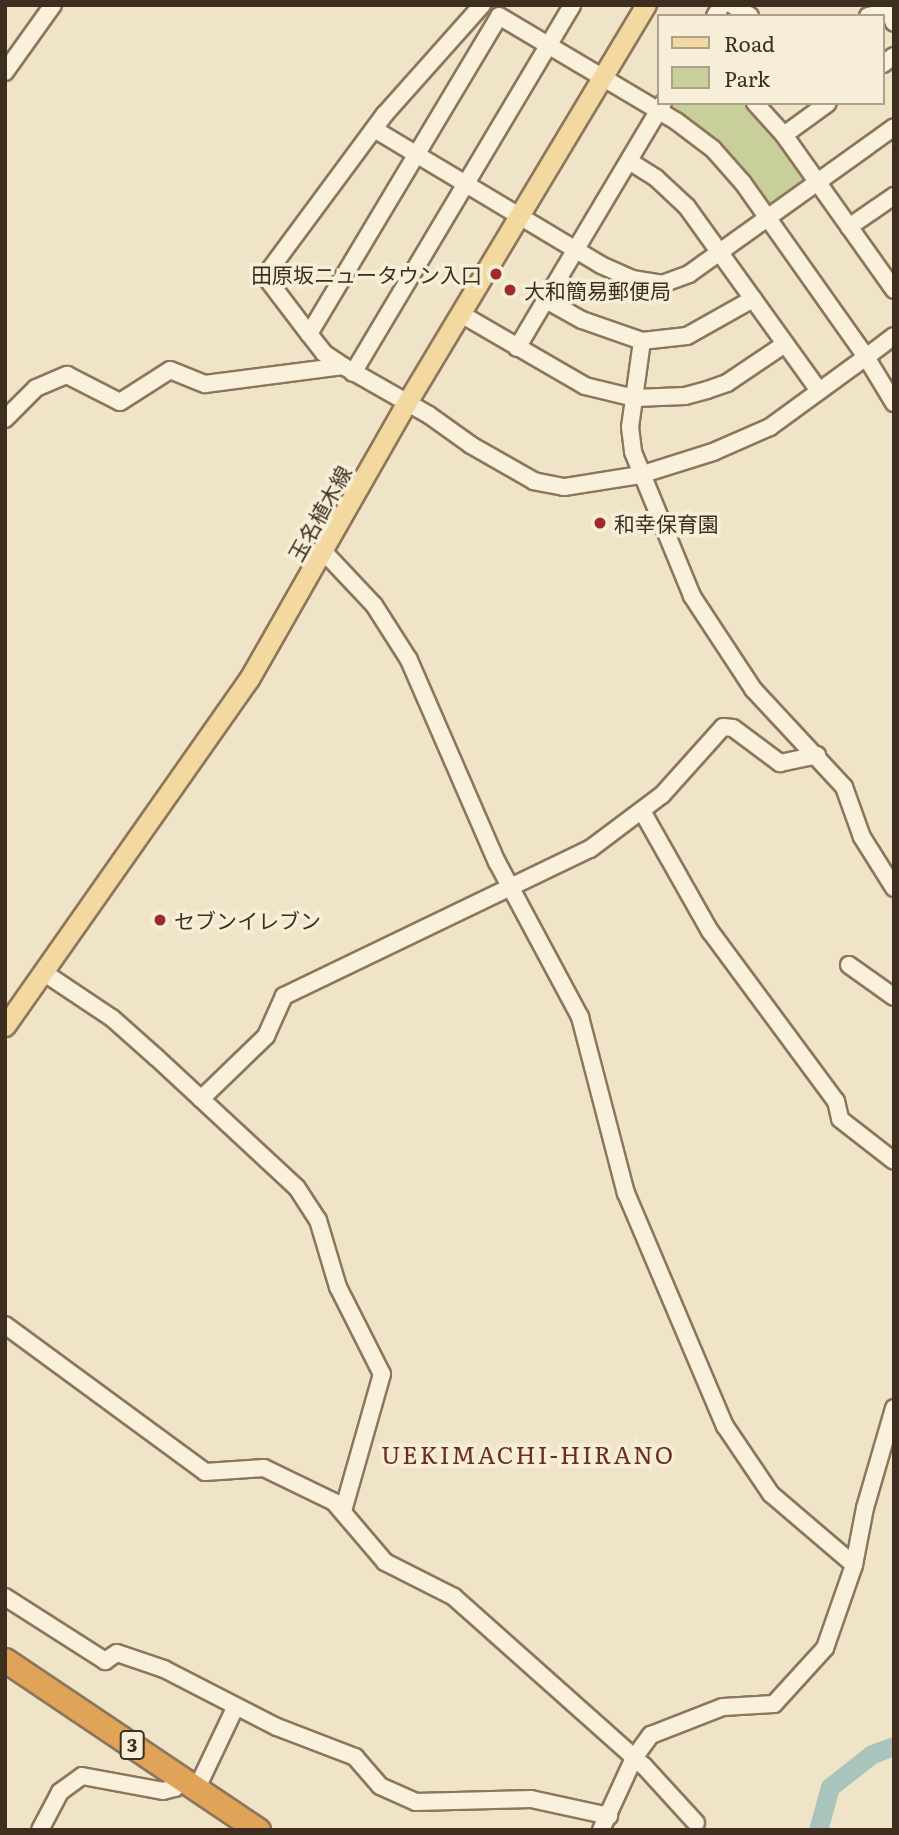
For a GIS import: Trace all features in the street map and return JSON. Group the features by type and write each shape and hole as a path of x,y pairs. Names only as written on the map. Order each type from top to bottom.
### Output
{"highway":[{"name":"3","path":"5,1660 258,1830"}],"main road":[{"name":"玉名植木線","path":"5,1026 248,679 324,552 406,404 646,5"}],"street":[{"path":"5,72 53,5"},
{"path":"657,105 547,45 503,11 483,5 374,129 265,276 309,334 348,370 534,481 564,487 640,475 713,452 770,427 894,336"},
{"path":"348,370 465,184 572,5"},
{"path":"309,334 503,11"},
{"path":"757,105 784,135 849,227 888,270 894,290"},
{"path":"784,135 825,105"},
{"path":"517,348 661,107 713,149 769,220 866,357 894,403"},
{"path":"374,129 576,250 632,279 662,285 689,274 769,220 894,127"},
{"path":"629,161 656,178 687,207 819,391"},
{"path":"849,227 894,196"},
{"path":"547,299 591,324 642,341 687,336 753,299"},
{"path":"461,314 585,386 635,398 684,396 718,386 785,344"},
{"path":"642,341 630,427 640,475 692,596 727,656 780,723 817,755 844,787 862,837 894,888"},
{"path":"5,419 36,387 67,375 120,402 170,370 205,384 348,370"},
{"path":"324,552 374,605 408,660 510,887 580,1017 626,1192 725,1426 771,1494 854,1565"},
{"path":"201,1099 266,1036 284,996 590,849 642,811 723,727 733,728 780,763 817,755"},
{"path":"642,811 710,931 836,1101 841,1119 894,1161"},
{"path":"849,965 894,997"},
{"path":"43,972 112,1018 297,1188 318,1220 338,1287 382,1374 343,1511"},
{"path":"5,1325 205,1472 230,1474 264,1468 343,1511 385,1562 454,1597 634,1758 696,1823"},
{"path":"5,1598 105,1661 117,1653 164,1669 235,1708 355,1757 380,1786 416,1802 531,1799 605,1823 634,1758 651,1735 683,1719 723,1707 774,1704 825,1648 854,1565 864,1508 894,1408"},
{"path":"40,1830 60,1792 82,1776 163,1790 190,1784 235,1708"}],"green space":[{"path":"670,105 753,105 811,180 771,208 739,168"}],"waterway":[{"path":"818,1830 830,1787 872,1754 894,1746"}],"place":[{"name":"田原坂ニュータウン入口","path":"496,274"},
{"name":"大和簡易郵便局","path":"510,290"},
{"name":"和幸保育園","path":"600,523"},
{"name":"セブンイレブン","path":"160,920"}],"district":[{"name":"UEKIMACHI-HIRANO","path":"528,1454"}]}
